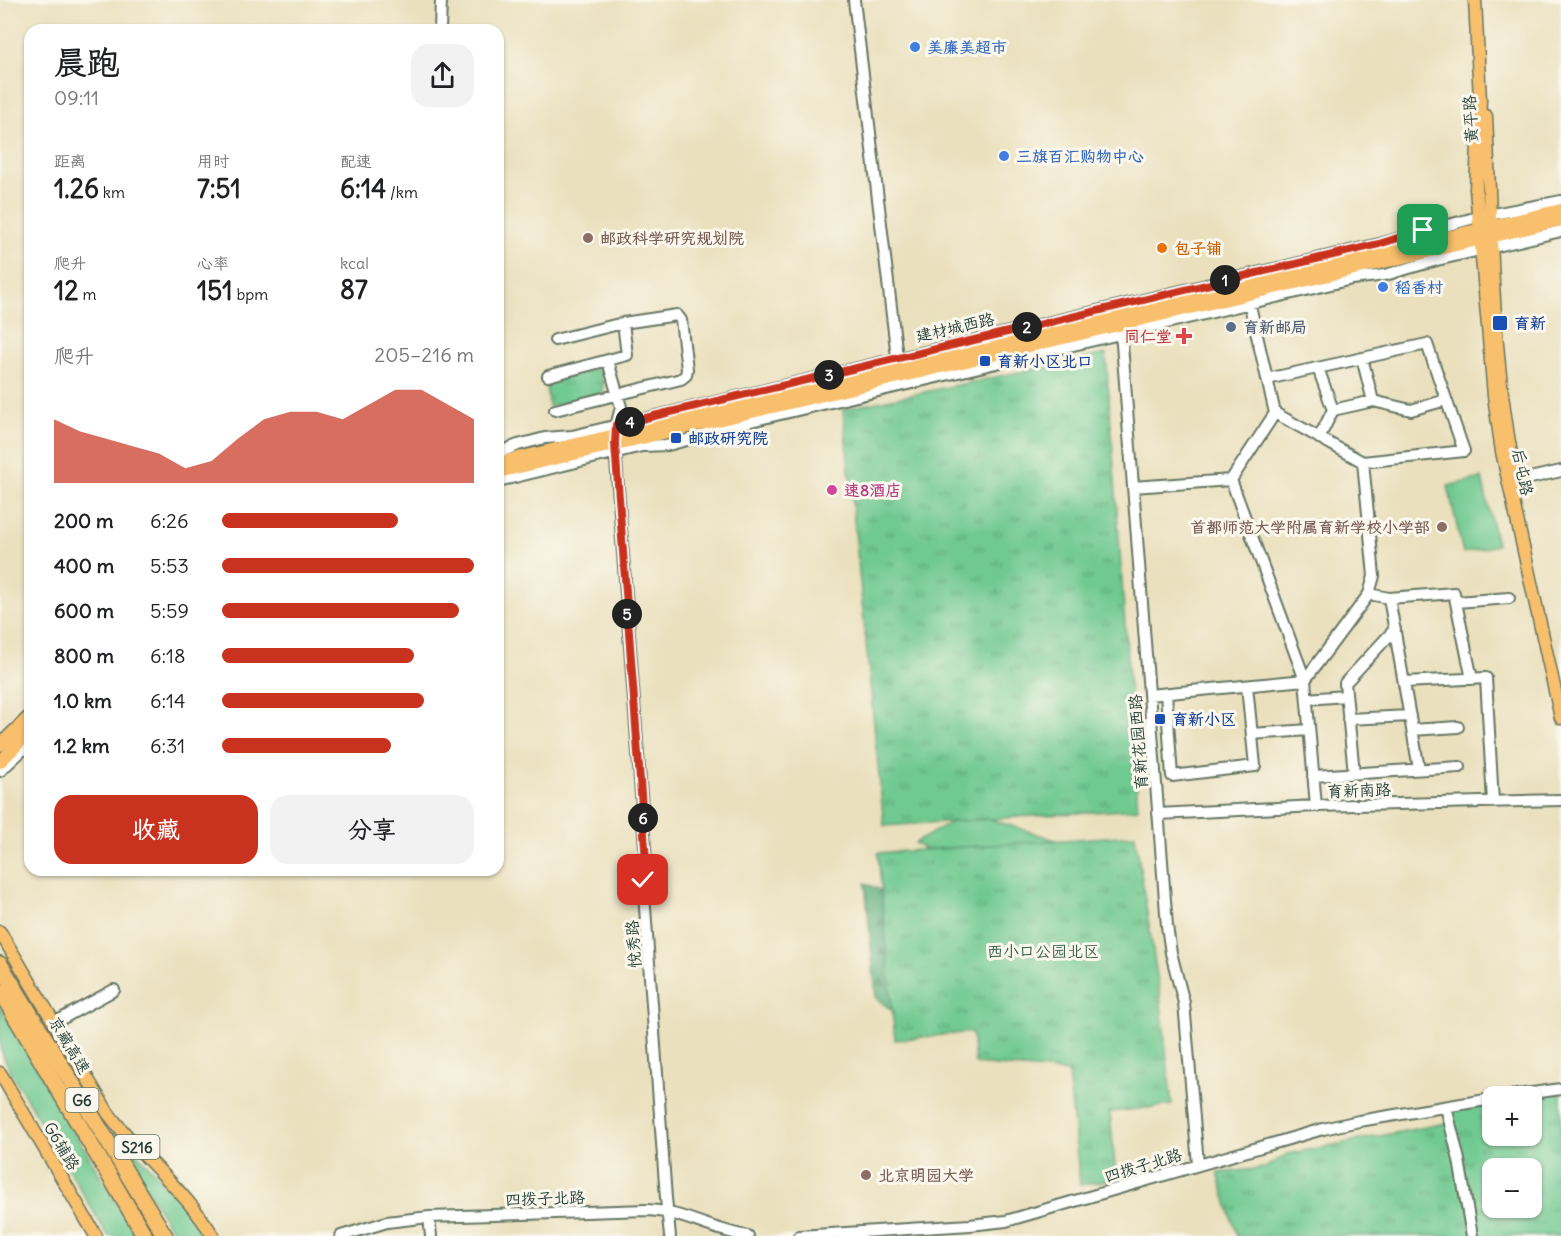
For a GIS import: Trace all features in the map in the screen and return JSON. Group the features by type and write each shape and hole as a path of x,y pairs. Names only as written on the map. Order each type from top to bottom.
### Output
{"highway":[{"name":"京藏高速","path":"0,964 165,1236"},
{"name":"京藏高速","path":"0,991 145,1236"}],"main road":[{"name":"黄平路","path":"1475,0 1480,89 1476,175 1486,232"},
{"name":"黄平路","path":"1480,0 1486,232"},
{"name":"建材城西路","path":"504,470 615,439 898,367 1248,298 1561,210"},
{"name":"建材城西路","path":"1119,324 1486,232 1561,220"},
{"name":"后屯路","path":"1486,232 1504,408 1516,481 1561,682"},
{"name":"后屯路","path":"1486,232 1489,343 1502,452 1561,718"},
{"name":"建材城西路","path":"504,462 797,401 898,367"},
{"path":"0,745 24,722"},
{"path":"0,762 24,738"},
{"name":"S216","path":"0,932 112,1119 194,1209 213,1236"},
{"name":"G6辅路","path":"0,1073 96,1236"}],"street":[{"path":"440,24 441,0"},
{"path":"854,0 898,367"},
{"name":"建材城西路","path":"1486,232 1561,201"},
{"name":"建材城西路","path":"898,367 1379,244 1486,232 1561,231"},
{"path":"1231,480 1275,413 1248,298"},
{"path":"555,340 622,323 677,315 681,320 686,375 681,379 555,410"},
{"path":"548,376 627,356 622,323"},
{"name":"建材城西路","path":"504,451 545,438 572,436 615,439 642,446 668,445 721,428 837,400 1119,324"},
{"name":"育新花园西路","path":"1119,324 1167,932 1184,1003 1198,1164"},
{"path":"1267,379 1427,344 1464,451 1362,462 1275,413"},
{"path":"1362,358 1373,401"},
{"name":"悦秀路","path":"608,361 621,407 615,439 646,861 643,880 670,1236"},
{"path":"1318,368 1333,410 1319,438"},
{"path":"797,401 837,400"},
{"path":"1333,410 1373,401 1411,410 1446,400"},
{"name":"建材城西路","path":"504,479 615,439"},
{"path":"1149,695 1305,680 1369,594 1374,576 1362,462"},
{"path":"1516,481 1561,471"},
{"path":"1133,488 1231,480"},
{"path":"1231,480 1305,680 1316,806"},
{"path":"1369,594 1389,598 1454,593 1472,679"},
{"path":"1389,598 1419,769"},
{"path":"1456,602 1509,598"},
{"path":"1354,774 1345,683 1395,629"},
{"path":"1404,682 1486,678 1493,802"},
{"path":"1166,694 1172,776 1255,766 1247,686"},
{"path":"1307,699 1345,696"},
{"path":"1348,719 1410,716"},
{"path":"1412,730 1458,727"},
{"path":"1252,734 1309,730"},
{"path":"0,771 24,749"},
{"path":"1313,776 1460,767"},
{"name":"育新南路","path":"1158,814 1316,806 1561,800"},
{"path":"54,1023 114,990"},
{"path":"1542,1092 1561,1089"},
{"name":"四拨子北路","path":"799,1236 1006,1221 1332,1126 1482,1102"},
{"path":"1446,1107 1459,1160 1472,1236"},
{"name":"四拨子北路","path":"341,1236 387,1222 429,1217 647,1210 667,1213 722,1231 748,1236"},
{"path":"429,1217 431,1236"}],"green space":[{"path":"1106,354 1138,809 884,826 843,409"},
{"path":"597,369 601,371 604,390 601,394 549,406 546,387 550,381"},
{"path":"1482,478 1497,545 1463,553 1448,486"},
{"path":"968,812 1090,851 944,862 915,843"},
{"name":"西小口公园北区","path":"1135,835 1160,995 1172,1105 1110,1112 1116,1179 1080,1185 1068,1072 975,1064 972,1032 895,1040 878,853"},
{"path":"865,883 891,895 908,1023 876,998"},
{"path":"0,1006 136,1236 108,1236 10,1071 0,1048"},
{"path":"1561,1090 1561,1236 1237,1236 1218,1173 1265,1168 1287,1154 1446,1123 1455,1108 1482,1103 1482,1146 1542,1146 1542,1094"},
{"path":"107,1123 182,1200 208,1236 177,1236"}],"place":[{"name":"美廉美超市","path":"915,47"},
{"name":"三旗百汇购物中心","path":"1004,156"},
{"name":"邮政科学研究规划院","path":"588,238"},
{"name":"包子铺","path":"1162,248"},
{"name":"稻香村","path":"1383,287"},
{"name":"育新","path":"1500,323"},
{"name":"育新邮局","path":"1231,327"},
{"name":"同仁堂","path":"1184,336"},
{"name":"育新小区北口","path":"985,361"},
{"name":"邮政研究院","path":"676,438"},
{"name":"速8酒店","path":"832,490"},
{"name":"首都师范大学附属育新学校小学部","path":"1442,527"},
{"name":"育新小区","path":"1160,719"},
{"name":"北京明园大学","path":"866,1175"}],"route":[{"path":"643,880 646,861 615,444 616,425 1379,244 1423,230"}]}
